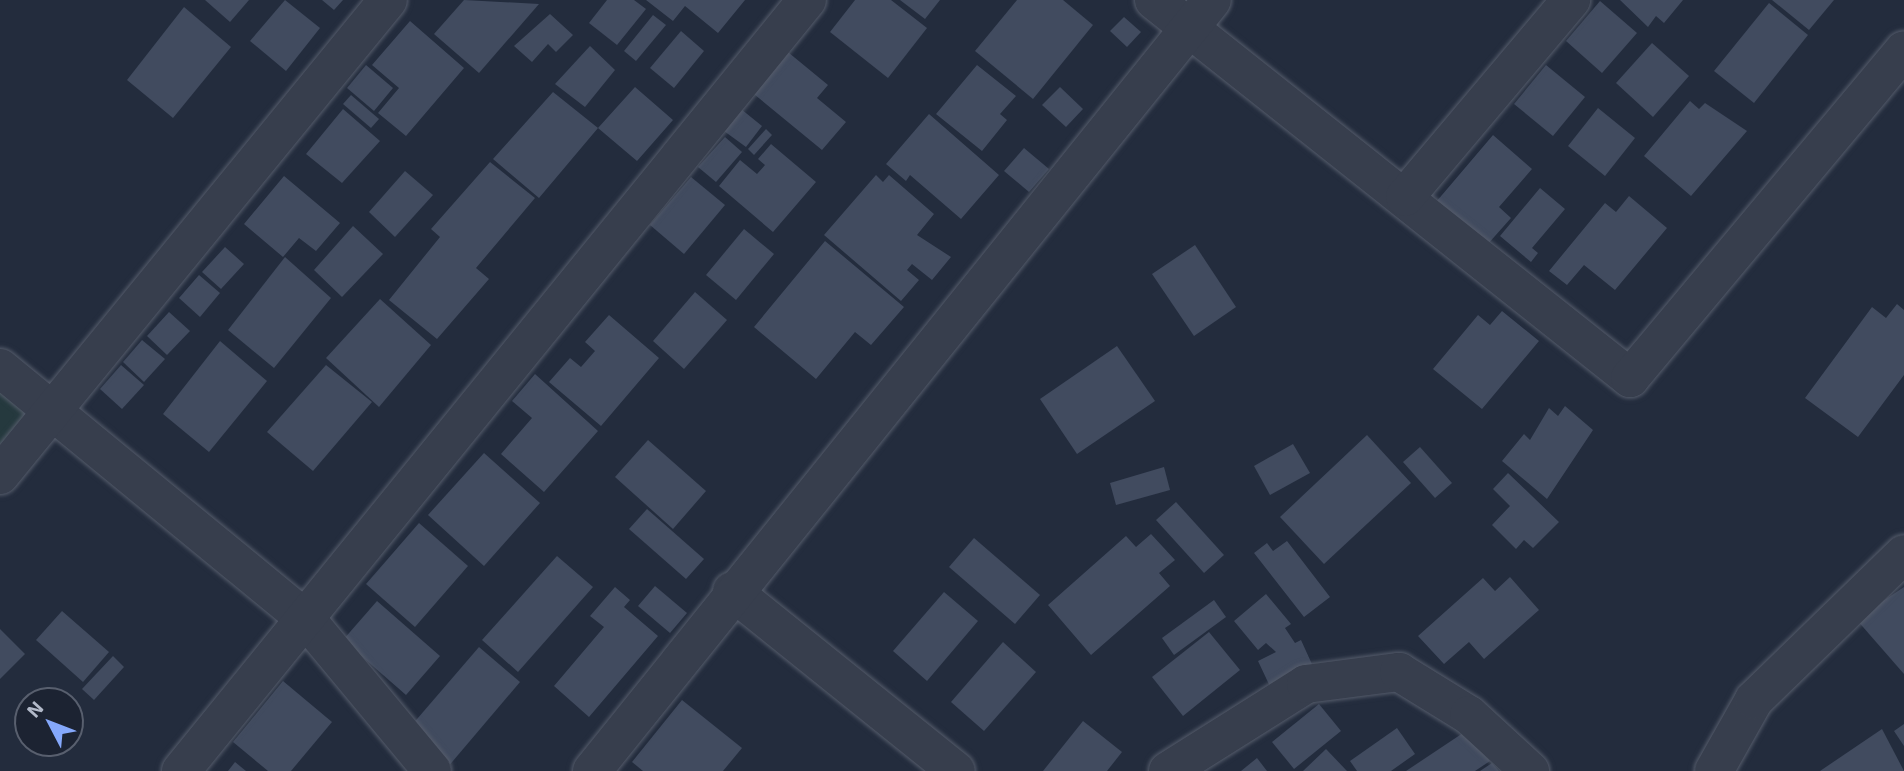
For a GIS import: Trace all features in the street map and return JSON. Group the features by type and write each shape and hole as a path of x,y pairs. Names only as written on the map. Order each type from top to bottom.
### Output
{"street":[{"path":"0,475 50,410 388,0"},
{"path":"181,771 807,0"},
{"path":"1154,0 1200,14 1405,197 1630,378 1904,50"},
{"path":"1405,197 1571,0"},
{"path":"592,771 732,591 1200,14"},
{"path":"0,368 306,619 432,771"},
{"path":"1714,771 1755,699 1904,554"},
{"path":"732,591 956,771"},
{"path":"1168,771 1306,684 1399,672 1469,715 1530,771"}],"green space":[{"path":"0,382 38,413 0,459"}],"building":[{"path":"205,0 249,0 230,22"},
{"path":"285,0 320,28 286,71 250,41"},
{"path":"322,0 343,0 334,10"},
{"path":"464,0 539,4 479,73 434,34"},
{"path":"607,0 634,0 646,9 617,45 589,23"},
{"path":"646,0 745,0 718,33 685,6 673,21"},
{"path":"855,0 891,0 927,28 888,78 830,32"},
{"path":"900,0 940,0 925,19"},
{"path":"1017,0 1063,0 1093,25 1033,99 975,51"},
{"path":"1620,0 1683,0 1664,23 1656,16 1648,27"},
{"path":"1772,0 1834,0 1809,30"},
{"path":"1600,1 1637,33 1602,73 1566,41"},
{"path":"1769,3 1808,35 1754,103 1714,71"},
{"path":"184,7 231,47 173,118 127,80"},
{"path":"550,14 573,35 556,52 548,44 532,62 514,46"},
{"path":"653,15 666,25 636,61 624,51"},
{"path":"1124,17 1141,32 1127,47 1110,31"},
{"path":"410,21 464,68 406,136 378,113 399,88 372,65"},
{"path":"681,31 704,51 674,88 650,68"},
{"path":"1652,43 1689,76 1653,117 1616,83"},
{"path":"590,46 615,70 585,107 555,84"},
{"path":"783,48 828,85 817,98 846,122 822,150 749,90"},
{"path":"366,65 393,88 374,111 347,88"},
{"path":"977,65 1016,96 1000,114 1007,120 982,151 936,114"},
{"path":"1546,65 1585,97 1553,136 1514,104"},
{"path":"635,87 673,120 637,161 598,128"},
{"path":"1060,87 1083,109 1066,127 1042,105"},
{"path":"553,92 598,128 539,198 493,159"},
{"path":"351,95 379,119 371,128 343,104"},
{"path":"1690,101 1699,109 1705,103 1747,131 1691,196 1644,156"},
{"path":"1598,108 1635,138 1605,176 1568,146"},
{"path":"343,109 380,141 342,183 306,154"},
{"path":"741,109 762,126 746,147 724,131"},
{"path":"929,114 999,175 961,219 910,175 906,181 886,164"},
{"path":"766,129 772,135 754,155 748,149"},
{"path":"1493,135 1532,169 1499,207 1511,218 1487,245 1436,202"},
{"path":"725,137 742,152 716,182 698,167"},
{"path":"771,144 816,182 773,232 719,186 740,160 757,174 765,165 758,159"},
{"path":"1024,148 1049,169 1029,192 1004,171"},
{"path":"490,162 535,198 476,268 489,279 437,339 389,300 440,237 431,229"},
{"path":"405,171 433,195 395,237 369,212"},
{"path":"876,175 883,182 889,175 934,214 917,235 951,257 932,280 912,264 907,270 919,280 901,301 824,235"},
{"path":"284,176 340,223 316,251 299,238 283,257 244,224"},
{"path":"691,177 725,205 684,254 650,225"},
{"path":"1540,188 1565,209 1532,248 1538,253 1531,262 1500,236"},
{"path":"1629,196 1667,228 1615,290 1584,265 1567,285 1549,271 1605,203 1616,212"},
{"path":"353,226 383,254 342,297 314,270"},
{"path":"744,229 774,254 736,300 706,275"},
{"path":"825,241 904,307 871,345 855,332 816,379 754,327"},
{"path":"1195,245 1236,307 1194,336 1152,274"},
{"path":"225,247 244,264 221,289 202,272"},
{"path":"285,257 331,298 274,368 228,330"},
{"path":"199,275 220,293 200,317 179,298"},
{"path":"695,292 727,320 684,369 653,341"},
{"path":"380,299 431,345 379,407 326,358"},
{"path":"1897,304 1904,310 1904,375 1858,437 1805,398 1872,307 1886,318"},
{"path":"1502,311 1539,341 1482,409 1433,369 1478,315 1490,325"},
{"path":"169,312 190,331 167,355 147,336"},
{"path":"609,315 659,358 601,426 549,382 570,358 581,367 595,351 585,342"},
{"path":"142,340 165,359 144,382 123,362"},
{"path":"220,341 267,381 209,452 163,414"},
{"path":"1117,346 1155,401 1077,454 1040,399"},
{"path":"121,365 144,385 122,409 100,389"},
{"path":"326,365 372,402 313,471 267,432"},
{"path":"535,374 598,431 544,492 501,454 532,418 512,401"},
{"path":"1565,406 1593,430 1547,499 1502,461 1524,434 1530,440 1549,408 1558,416"},
{"path":"1367,435 1411,483 1324,564 1280,517"},
{"path":"648,440 706,491 673,529 615,477"},
{"path":"1293,444 1310,473 1270,495 1254,466"},
{"path":"1420,447 1452,483 1435,498 1403,462"},
{"path":"484,453 540,503 484,566 428,515"},
{"path":"1164,467 1170,490 1116,505 1110,483"},
{"path":"1508,473 1559,522 1533,548 1524,540 1516,549 1492,525 1510,506 1493,489"},
{"path":"1176,502 1224,555 1204,573 1156,520"},
{"path":"647,509 704,559 686,579 629,529"},
{"path":"419,523 468,566 415,627 366,584"},
{"path":"1151,534 1175,560 1159,573 1170,586 1091,655 1048,605 1126,536 1136,547"},
{"path":"974,538 1040,595 1015,624 949,567"},
{"path":"1287,541 1330,597 1304,617 1254,553 1267,543 1273,551"},
{"path":"557,556 593,587 518,672 482,640"},
{"path":"1510,577 1539,610 1484,659 1469,642 1444,664 1418,636 1483,578 1495,591"},
{"path":"655,586 687,613 670,633 638,606"},
{"path":"615,587 630,600 624,607 658,636 589,717 554,686 604,627 590,616"},
{"path":"1904,587 1904,674 1856,619"},
{"path":"944,592 978,621 927,681 893,651"},
{"path":"1266,594 1291,624 1285,628 1295,643 1301,640 1316,673 1274,695 1258,661 1276,652 1266,643 1258,650 1234,621"},
{"path":"1214,600 1226,617 1174,655 1162,638"},
{"path":"377,601 440,656 406,695 343,640"},
{"path":"62,611 109,652 83,682 36,640"},
{"path":"0,629 25,654 0,679"},
{"path":"1209,632 1240,670 1183,716 1152,677"},
{"path":"1003,642 1036,672 984,731 951,702"},
{"path":"479,647 520,682 447,768 405,733"},
{"path":"113,656 124,667 94,700 84,691 84,687"},
{"path":"283,681 332,722 291,771 268,771 233,742"},
{"path":"682,700 742,748 723,771 643,771 632,762"},
{"path":"1319,704 1341,731 1294,769 1272,742"},
{"path":"1083,721 1122,752 1107,771 1043,771"},
{"path":"1904,724 1904,746 1894,731"},
{"path":"1397,728 1415,754 1391,771 1357,771 1350,761"},
{"path":"1882,729 1904,771 1820,771"},
{"path":"1463,733 1490,761 1475,771 1406,771"},
{"path":"1326,749 1347,771 1303,771"},
{"path":"1257,758 1267,771 1241,771"},
{"path":"235,762 246,771 228,771"},
{"path":"1492,763 1499,771 1480,771"}]}
